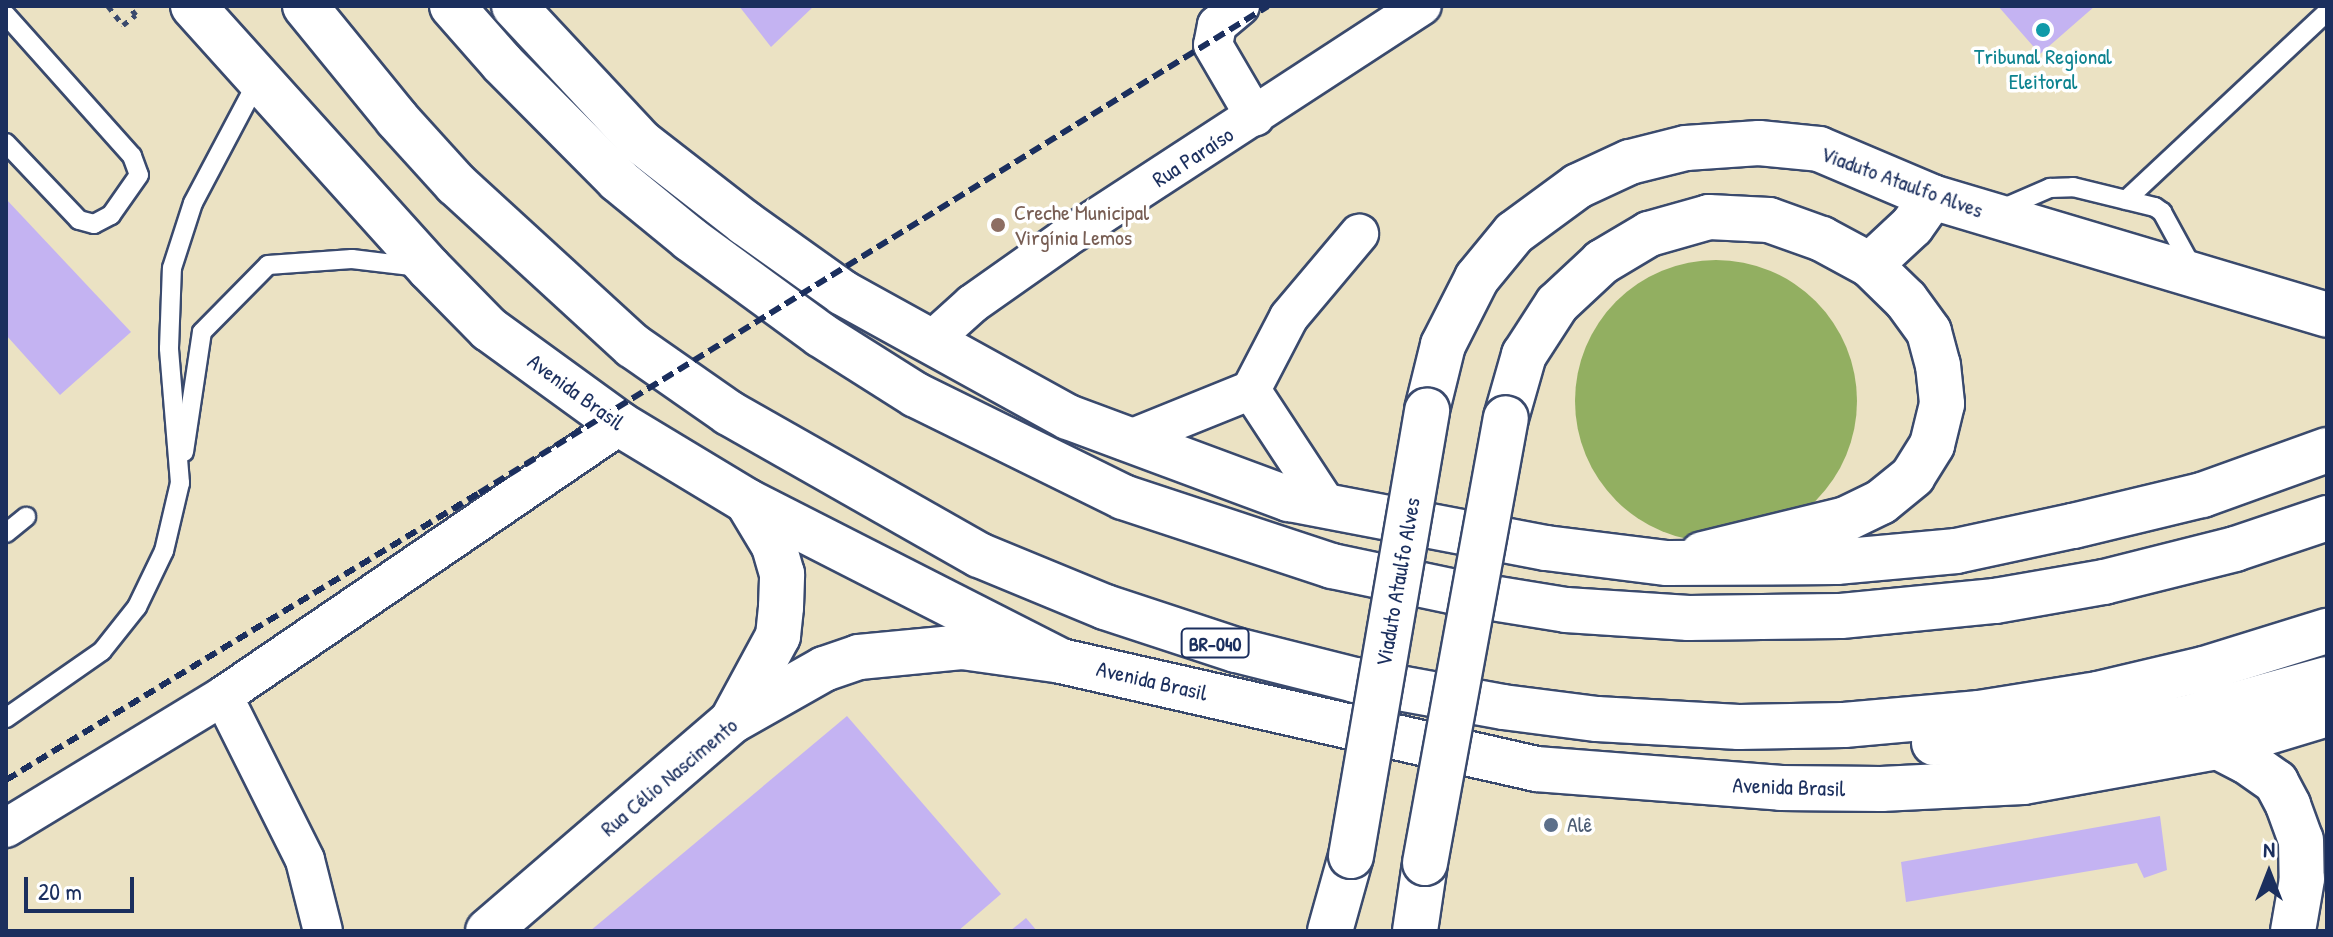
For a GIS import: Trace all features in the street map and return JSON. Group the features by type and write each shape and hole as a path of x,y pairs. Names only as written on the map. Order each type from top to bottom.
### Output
{"main road":[{"name":"Avenida Brasil","path":"193,6 429,268 489,329 621,425 747,501 1061,661 1536,769 1662,781 1881,789 2023,782 2218,747 2327,714"},
{"name":"BR-040","path":"305,6 397,119 456,184 633,346 729,413 979,555 1105,607 1236,650 1355,680 1503,707 1597,719 1784,727 1979,713 2113,691 2204,669 2327,631"},
{"path":"452,6 502,63 618,180 690,239 821,335 916,395 1123,497 1332,566 1455,592 1566,610 1689,618 1841,616 1995,601 2104,582 2235,549 2327,518"},
{"path":"514,6 641,142 745,223 843,293 1068,417 1125,441 1289,499 1546,548 1667,563 1836,562 1956,551 2202,495 2327,450"},
{"name":"Viaduto Ataulfo Alves","path":"1330,931 1351,856 1427,410 1443,345 1477,278 1514,233 1578,186 1630,162 1686,148 1759,143 1819,149 1932,197 2327,315"},
{"path":"1870,265 1912,226 1932,197"},
{"path":"1415,931 1506,418 1524,355 1557,304 1602,262 1649,234 1709,217 1769,220 1822,239 1870,265 1906,300 1929,332 1938,365 1942,404 1932,445 1913,476 1881,502 1846,519 1667,563"},
{"path":"732,721 778,636 781,607 782,574 774,546 747,501"},
{"name":"Rua Célio Nascimento","path":"488,931 732,721 824,669 859,657 962,647 1061,661"},
{"path":"1597,719 1868,744 2074,737 2186,718 2327,679"},
{"path":"2218,747 2246,761 2276,782 2288,805 2301,840 2302,879 2293,931"}],"street":[{"path":"1240,6 1217,25 1213,45 1255,117"},
{"name":"Rua Paraíso","path":"930,342 972,304 1064,239 1422,6"},
{"path":"1125,441 1251,390 1289,317 1359,234"},
{"path":"1251,390 1328,507"},
{"path":"6,828 223,696 621,425"},
{"path":"223,696 305,860 323,931"}],"lane":[{"path":"2126,200 2327,12"},
{"path":"6,15 132,156 139,175 111,215 94,224 79,220 6,143"},
{"path":"180,483 169,348 172,268 193,203 258,80"},
{"path":"1989,214 2050,188 2073,187 2126,200 2162,212 2197,277"},
{"path":"6,718 102,651 137,607 164,551 180,483 202,332 268,265 352,259 429,268"},
{"path":"6,533 26,517"}],"path":[{"path":"108,6 123,25 136,15 129,6"}],"green space":[{"path":"1730,260 1783,276 1816,301 1834,322 1847,347 1855,373 1855,429 1847,455 1834,480 1816,501 1795,519 1770,532 1744,540 1702,542 1649,526 1626,510 1607,491 1591,468 1577,429 1575,387 1591,334 1607,311 1626,292 1649,276 1688,262"}],"building":[{"path":"739,6 814,6 771,47"},
{"name":"Tribunal Regional Eleitoral","path":"1998,6 2095,6 2040,54"},
{"path":"6,199 131,332 60,395 6,335"},
{"path":"847,716 1001,894 958,931 590,931"},
{"path":"2160,816 2167,870 2144,878 2137,863 1906,902 1901,862"},
{"path":"1026,918 1037,931 1010,931"}],"railway":[{"path":"6,780 479,493 1268,6"}],"place":[{"name":"Tribunal Regional Eleitoral","path":"2043,30"},
{"name":"Creche Municipal Virgínia Lemos","path":"998,225"},
{"name":"Alê","path":"1551,825"}]}
